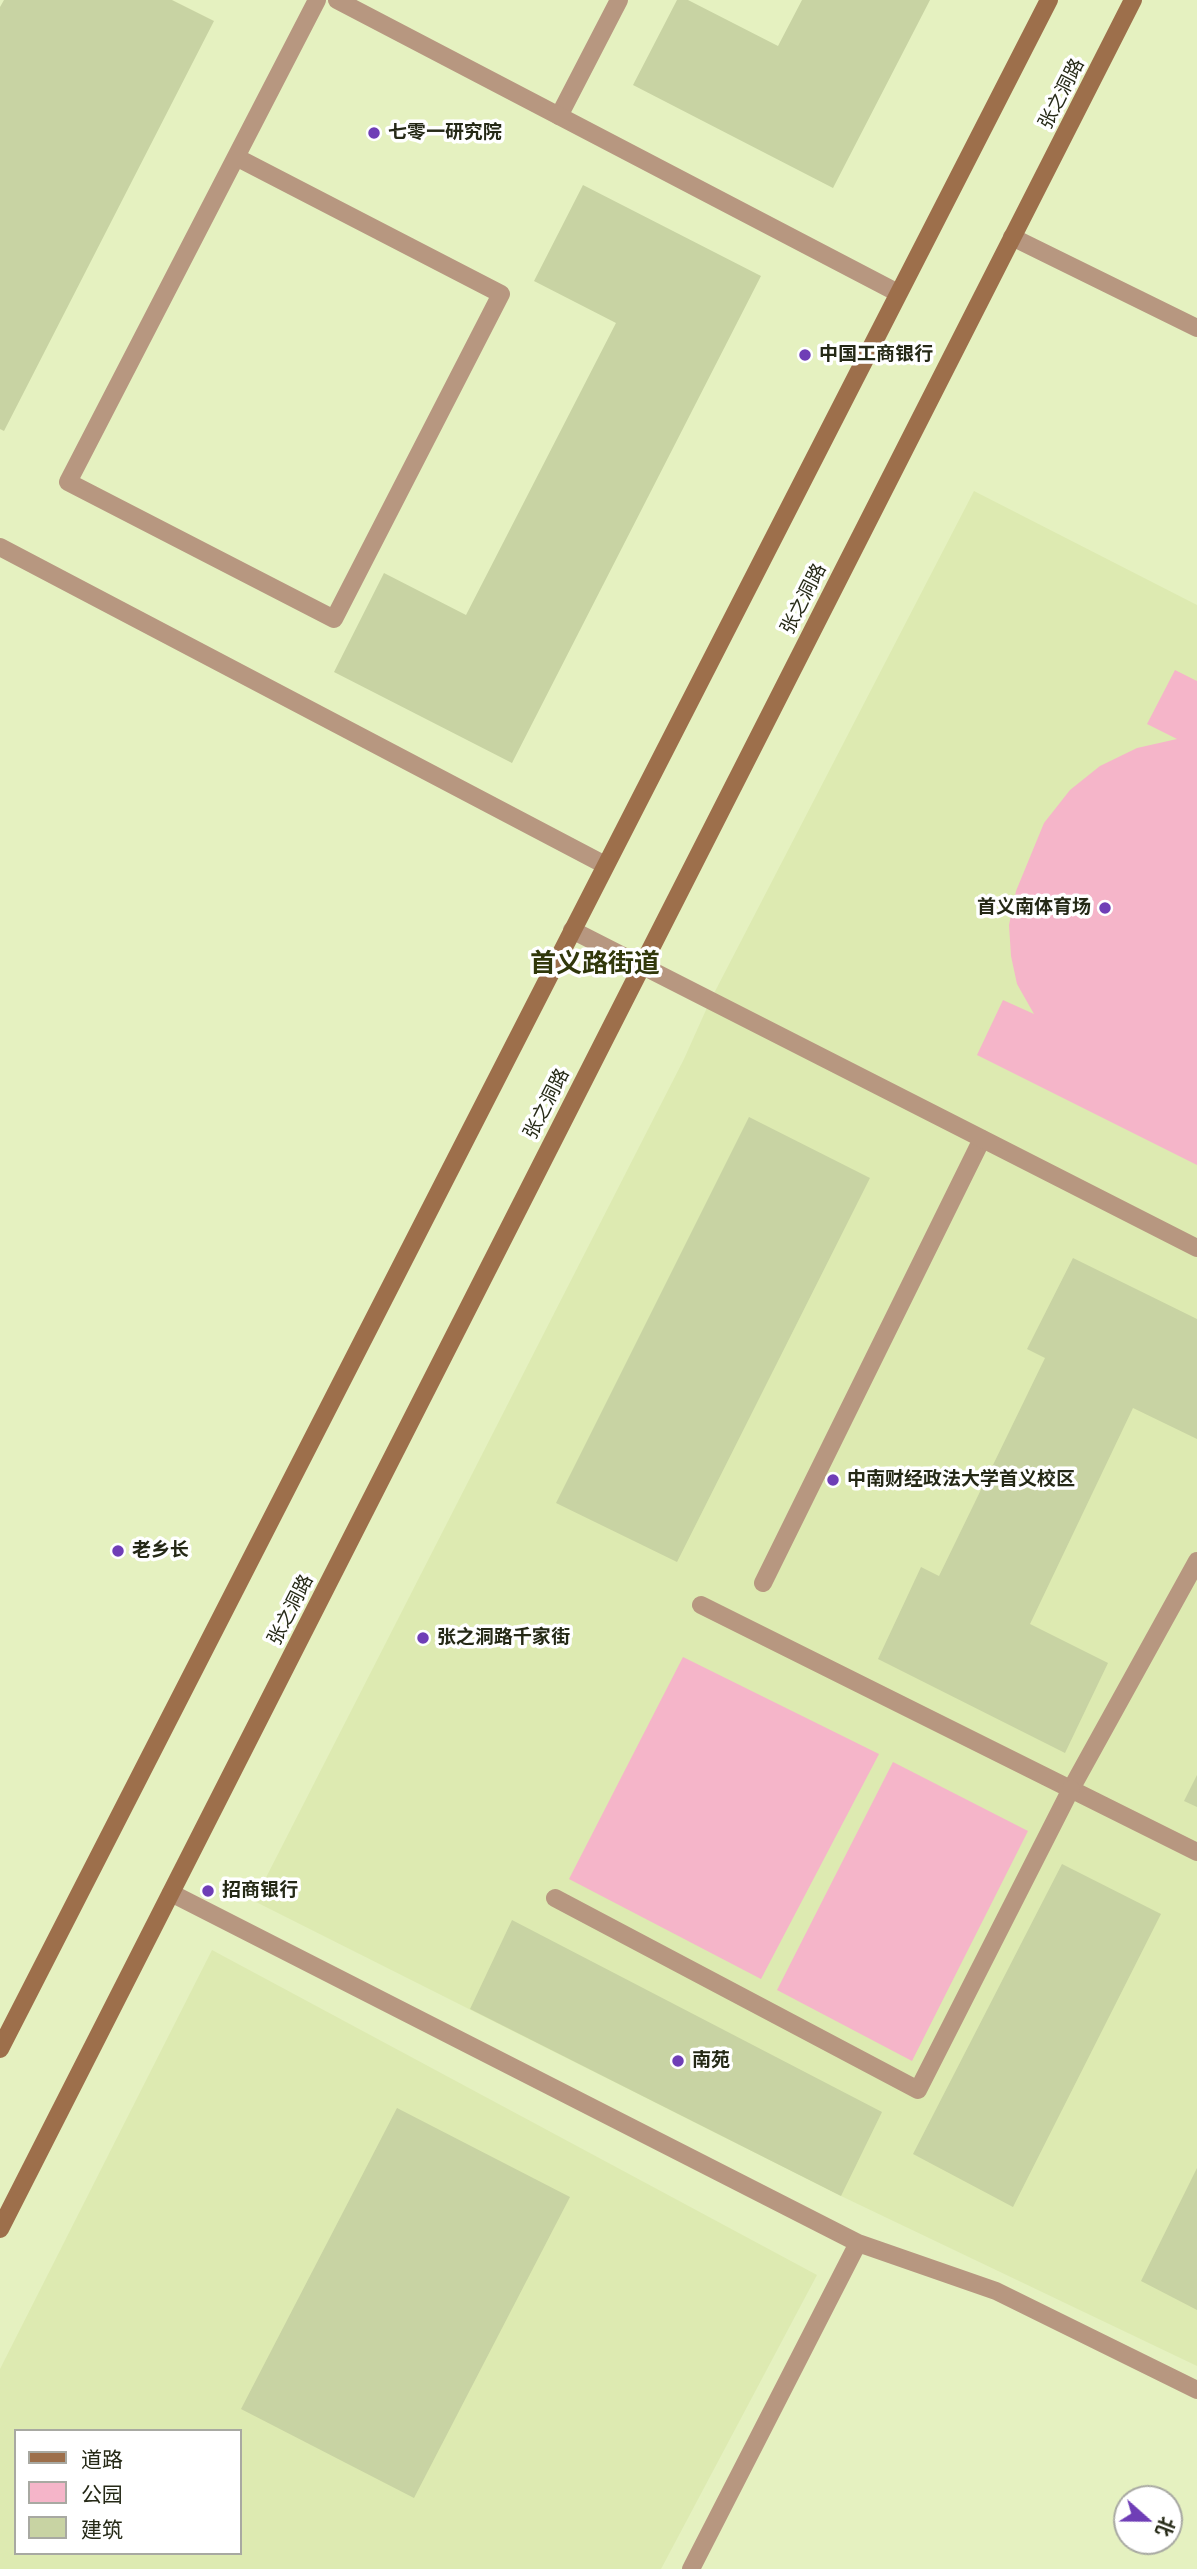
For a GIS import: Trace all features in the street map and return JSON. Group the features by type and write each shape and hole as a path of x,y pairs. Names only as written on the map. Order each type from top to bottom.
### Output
{"main road":[{"path":"0,2049 1049,0"},
{"name":"张之洞路","path":"0,2229 1133,0"}],"street":[{"path":"236,158 501,294 334,620 68,482 317,0"},
{"path":"337,0 898,293"},
{"path":"559,116 619,0"},
{"path":"1012,237 1197,328"},
{"path":"0,547 605,865"},
{"path":"572,929 1197,1248"},
{"path":"763,1583 982,1139"},
{"path":"555,1898 918,2090 1071,1789 1197,1561"},
{"path":"701,1605 1197,1852"},
{"path":"171,1893 858,2243 996,2291 1197,2390"},
{"path":"691,2569 858,2243"}],"shaded area":[{"name":"中南财经政法大学首义校区","path":"974,491 1197,605 1197,2366 841,2196 254,1901 684,1059 710,1001"},
{"path":"212,1950 817,2275 661,2569 0,2569 0,2369"}],"green space":[{"name":"首义南体育场","path":"1175,670 1197,681 1197,1165 977,1055 1003,1000 1034,1014 1017,984 1011,956 1009,925 1016,891 1044,823 1070,790 1100,766 1137,748 1177,739 1147,724"},
{"path":"683,1657 879,1754 761,1979 569,1879"},
{"path":"893,1762 1028,1831 912,2061 777,1990"}],"building":[{"path":"4,0 172,0 214,21 4,431 0,429 0,7"},
{"path":"677,0 688,0 778,46 802,0 930,0 833,188 633,85"},
{"path":"583,185 761,276 512,763 334,672 384,573 466,615 616,323 534,281"},
{"path":"749,1117 870,1178 677,1562 556,1503"},
{"path":"1073,1258 1197,1319 1197,1439 1133,1408 1030,1624 1108,1663 1065,1753 878,1659 921,1567 939,1576 1045,1358 1027,1349"},
{"path":"1197,1775 1197,1807 1184,1801"},
{"path":"1062,1864 1161,1914 1013,2207 913,2154"},
{"name":"南苑","path":"512,1920 882,2112 841,2196 470,2009"},
{"path":"397,2108 570,2197 414,2498 241,2409"},
{"path":"1197,2168 1197,2310 1141,2281"}],"place":[{"name":"七零一研究院","path":"374,133"},
{"name":"中国工商银行","path":"805,355"},
{"name":"首义南体育场","path":"1105,908"},
{"name":"中南财经政法大学首义校区","path":"833,1480"},
{"name":"老乡长","path":"118,1551"},
{"name":"张之洞路千家街","path":"423,1638"},
{"name":"招商银行","path":"208,1891"},
{"name":"南苑","path":"678,2061"}],"district":[{"name":"首义路街道","path":"595,965"}]}
